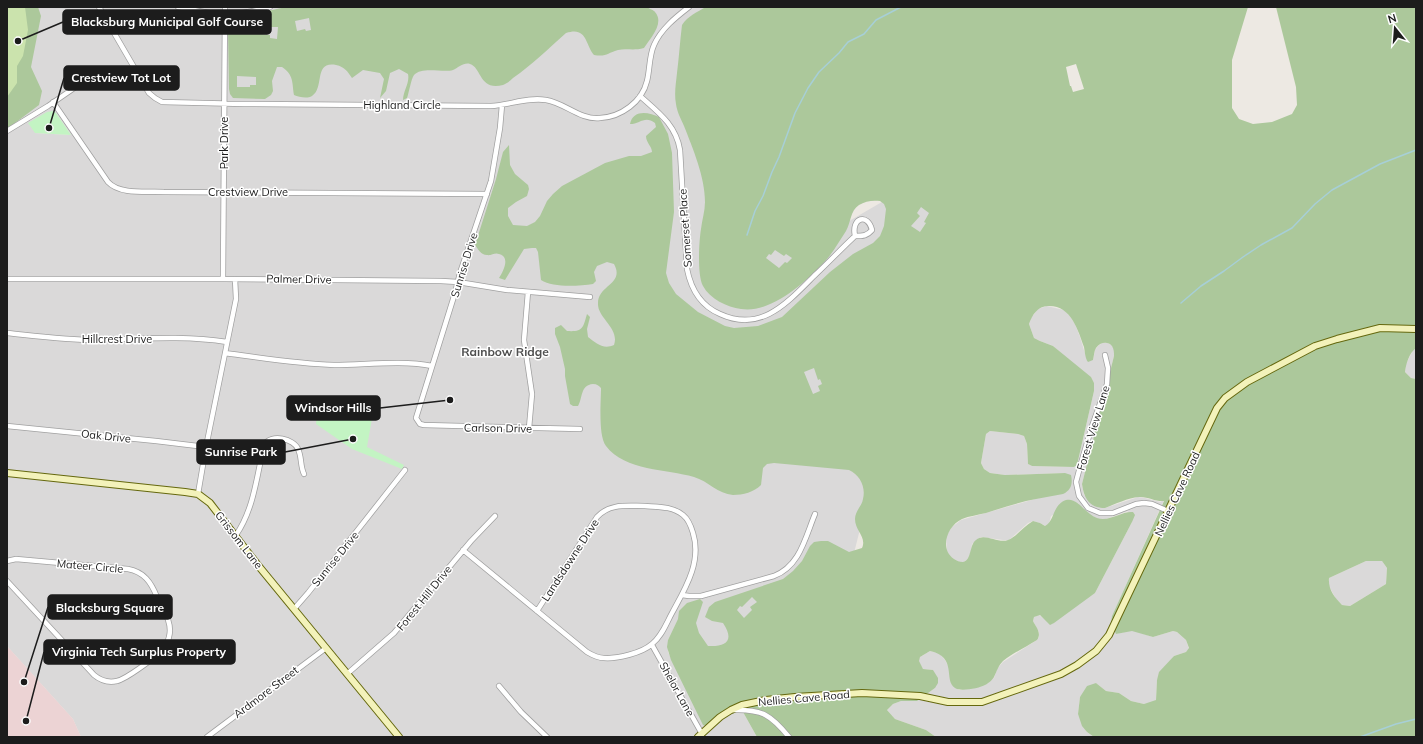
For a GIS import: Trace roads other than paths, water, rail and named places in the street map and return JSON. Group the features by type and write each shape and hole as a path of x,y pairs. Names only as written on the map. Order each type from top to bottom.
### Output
{"street":[{"name":"Highland Circle","path":"99,7 149,93 155,98 166,102 225,104 502,105 526,100 546,100 557,103 582,116 601,118 622,113 640,96 646,84 650,55 656,40 669,24 689,7"},
{"path":"178,7 217,14 242,13 270,7"},
{"name":"Park Drive","path":"223,278 225,7"},
{"path":"7,131 96,73"},
{"name":"Somerset Place","path":"640,96 666,118 672,126 678,140 680,150 687,270 694,291 711,309 725,317 737,320 756,319 772,313 793,297 855,236"},
{"name":"Crestview Drive","path":"53,102 108,182 117,189 124,191 487,194"},
{"name":"Sunrise Drive","path":"418,422 416,415 460,273 487,194 502,117 502,105"},
{"name":"Palmer Drive","path":"7,279 223,278 441,281 458,282 496,289 590,297"},
{"path":"7,473 198,494 236,300 235,279"},
{"path":"528,292 524,340 532,394 529,428"},
{"name":"Nellies Cave Road","path":"700,736 731,710 742,705 766,700 862,693 920,696 948,702 982,702 1061,674 1077,665 1096,651 1109,635 1217,408 1225,398 1237,389 1315,346 1380,328 1416,329"},
{"name":"Hillcrest Drive","path":"7,333 87,340 185,339 227,342"},
{"path":"225,353 313,364 413,364 432,366"},
{"name":"Forest View Lane","path":"1105,355 1108,368 1107,384 1090,429 1078,474 1076,486 1079,496 1088,508 1096,512 1113,513 1144,502 1168,511"},
{"name":"Carlson Drive","path":"418,422 424,425 580,430"},
{"name":"Oak Drive","path":"7,426 206,447"},
{"path":"236,535 250,508 264,445 267,441 272,438 277,438 296,445 304,474"},
{"name":"Sunrise Drive","path":"294,608 308,593 405,470"},
{"name":"Grissom Lane","path":"198,494 210,503 397,736"},
{"name":"Landsdowne Drive","path":"537,611 597,517 605,510 618,506 666,507 679,512 686,518 692,528 694,537 695,562 682,595 661,634 652,645"},
{"path":"682,595 701,596 784,572 792,565 798,555 815,514"},
{"name":"Forest Hill Drive","path":"347,674 394,633 463,550 495,516"},
{"path":"463,550 587,652 594,656 612,658 640,651 652,645"},
{"name":"Mateer Circle","path":"7,561 16,559 128,568 141,573 151,583 168,621 170,632 167,644 159,653 124,679 112,682 100,679 94,675 7,582"},
{"name":"Shelor Lane","path":"652,645 700,736"},
{"name":"Ardmore Street","path":"207,737 326,648"},
{"path":"499,686 521,712 547,737"},
{"path":"731,710 746,710 765,714 779,724 789,737"}],"waterway":[{"path":"747,235 755,211 763,196 779,157 795,113 808,88 819,72 848,42 864,34 876,20 901,7"},
{"path":"1181,303 1201,286 1243,257 1292,228 1315,204 1332,190 1380,164 1416,150"},
{"path":"1360,737 1396,724 1416,719"}],"place":[{"name":"Blacksburg Municipal Golf Course","path":"18,41"},
{"name":"Crestview Tot Lot","path":"49,128"},
{"name":"Windsor Hills","path":"450,400"},
{"name":"Sunrise Park","path":"353,439"},
{"name":"Blacksburg Square","path":"24,682"},
{"name":"Virginia Tech Surplus Property","path":"26,721"}],"district":[{"name":"Rainbow Ridge","path":"505,352"}]}
